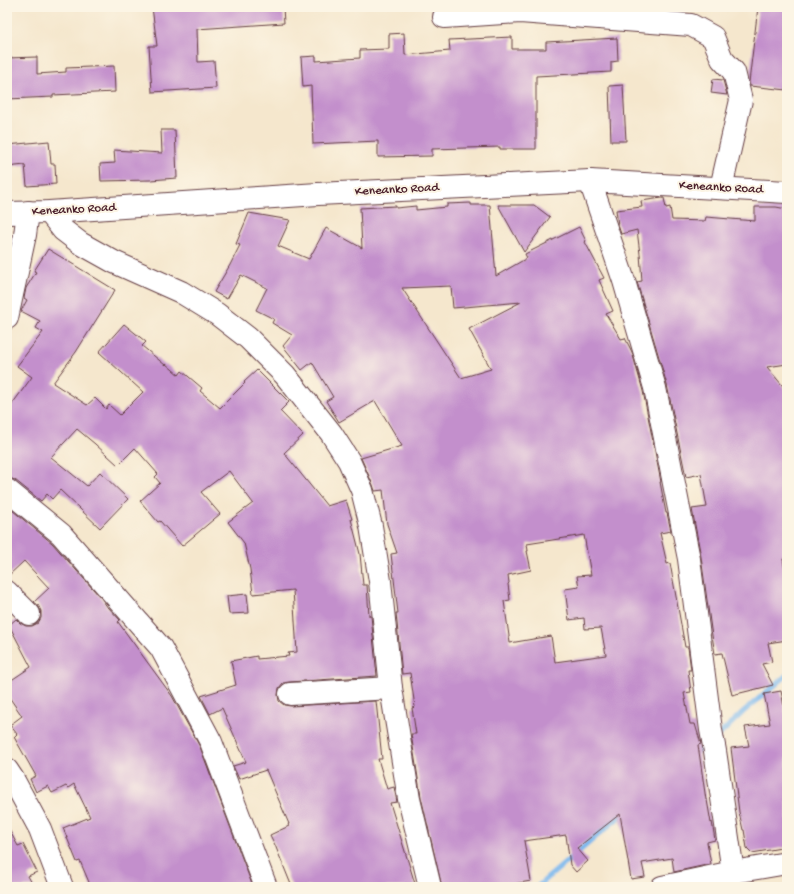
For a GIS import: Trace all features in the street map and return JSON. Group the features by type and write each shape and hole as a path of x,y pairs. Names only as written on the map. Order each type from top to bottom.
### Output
{"street":[{"path":"444,17 520,12 691,25 713,37 722,59 734,72 741,100 721,188"},
{"path":"590,181 624,281 655,388 689,559 713,740 733,872"},
{"name":"Keneanko Road","path":"28,212 318,194 590,181 787,192"},
{"path":"7,318 25,235 28,212 63,230 80,243 114,262 181,292 217,314 248,338 285,375 331,433 349,461 362,490 371,526 380,581 391,688 409,799 430,887"},
{"path":"7,490 61,534 160,648 211,742 266,887"},
{"path":"7,592 29,614"},
{"path":"290,694 391,688"},
{"path":"7,770 40,828 62,887"},
{"path":"662,887 733,872 787,863"}],"building":[{"path":"152,7 283,7 284,23 197,29 198,62 214,61 216,88 152,92 149,46 157,46"},
{"path":"758,7 787,7 787,90 750,86 749,82"},
{"path":"404,33 405,55 450,51 449,40 512,37 512,49 546,49 546,42 617,38 618,61 611,62 611,72 536,76 536,149 500,149 500,147 432,149 432,156 378,157 378,141 313,144 311,86 303,87 301,57 316,56 316,61 360,58 360,50 389,49 389,34"},
{"path":"37,57 37,74 66,72 66,68 114,66 115,92 7,99 7,58"},
{"path":"713,79 723,80 727,95 711,93"},
{"path":"623,85 626,141 611,141 609,86"},
{"path":"161,130 175,130 177,178 101,181 100,164 115,163 114,150 162,153"},
{"path":"49,141 51,164 55,164 56,184 27,186 25,165 7,167 7,145"},
{"path":"664,198 666,208 670,207 672,220 705,221 706,217 755,221 755,207 776,207 787,209 787,364 767,367 787,391 787,558 783,559 787,584 787,640 768,643 772,662 762,664 773,685 732,695 722,653 715,654 701,557 692,509 707,507 701,474 686,477 667,385 637,282 642,281 637,230 621,234 618,225 616,210 642,207 641,201"},
{"path":"471,203 471,205 490,205 496,276 527,258 525,254 579,227 586,241 585,242 604,278 599,280 613,311 606,314 621,339 625,338 632,352 643,391 666,513 671,531 660,533 667,564 670,563 685,647 688,647 691,670 688,670 691,692 684,693 690,724 695,724 701,744 698,745 706,800 715,840 707,842 711,864 674,872 672,858 642,863 645,877 631,879 620,814 577,848 588,861 576,872 570,865 566,835 524,841 531,881 496,887 442,887 421,797 411,734 416,734 412,708 415,707 410,673 402,674 396,613 398,613 391,554 397,553 387,524 383,490 375,491 361,458 402,446 375,401 339,422 326,401 333,397 312,362 302,370 283,346 292,335 272,323 274,319 256,310 267,288 241,275 227,299 214,292 240,245 236,244 249,213 290,220 278,246 309,259 326,228 362,248 360,208 396,206 396,208 416,206 416,210 447,207 447,204","holes":["451,286 453,308 521,302 469,329 491,369 461,378 402,288","584,535 591,575 577,576 579,587 565,589 569,620 584,618 585,629 601,628 606,655 555,662 551,636 510,643 504,601 510,600 508,575 531,570 527,544"]},
{"path":"498,205 534,205 550,217 524,252"},
{"path":"48,249 115,290 76,352 53,383 87,405 95,398 106,409 109,405 120,415 143,392 99,352 124,324 146,342 142,346 179,375 182,371 202,388 200,391 220,408 257,370 289,402 280,411 303,435 284,453 327,506 346,500 360,554 363,585 367,585 369,616 371,616 377,676 283,683 279,688 279,701 284,705 291,706 376,701 382,759 378,759 387,789 394,787 397,802 390,803 416,887 292,887 270,835 289,826 289,824 266,770 239,779 233,766 246,762 222,708 210,714 201,696 236,685 231,661 257,656 257,659 289,656 288,653 297,652 293,590 253,594 250,569 244,543 228,522 253,503 229,471 201,492 220,514 182,546 140,501 160,483 155,477 158,474 135,448 118,465 77,429 51,457 87,486 100,472 128,499 100,528 60,490 52,499 47,494 41,501 15,480 7,478 7,411 32,377 17,366 43,332 36,328 40,321 21,311 27,300 24,298 26,288 36,272 34,271"},
{"path":"7,506 52,543 101,598 108,608 120,620 118,622 172,696 200,747 253,887 91,887 80,861 77,862 63,828 90,817 74,784 68,788 66,786 52,793 48,786 36,792 30,779 36,776 14,737 17,734 10,725 22,716 7,694 7,683 31,667 9,625 16,619 26,626 32,626 38,623 41,618 41,611 38,605 34,602 49,588 24,561 7,577"},
{"path":"247,594 249,613 229,614 227,596"},
{"path":"781,691 787,722 787,847 752,853 747,848 739,812 731,748 749,746 745,727 770,724 764,694"},
{"path":"7,826 18,846 23,844 37,872 28,876 34,887 7,887"}],"waterway":[{"path":"717,737 743,712 787,675"},
{"path":"693,755 708,743"},
{"path":"537,887 625,812"}]}
